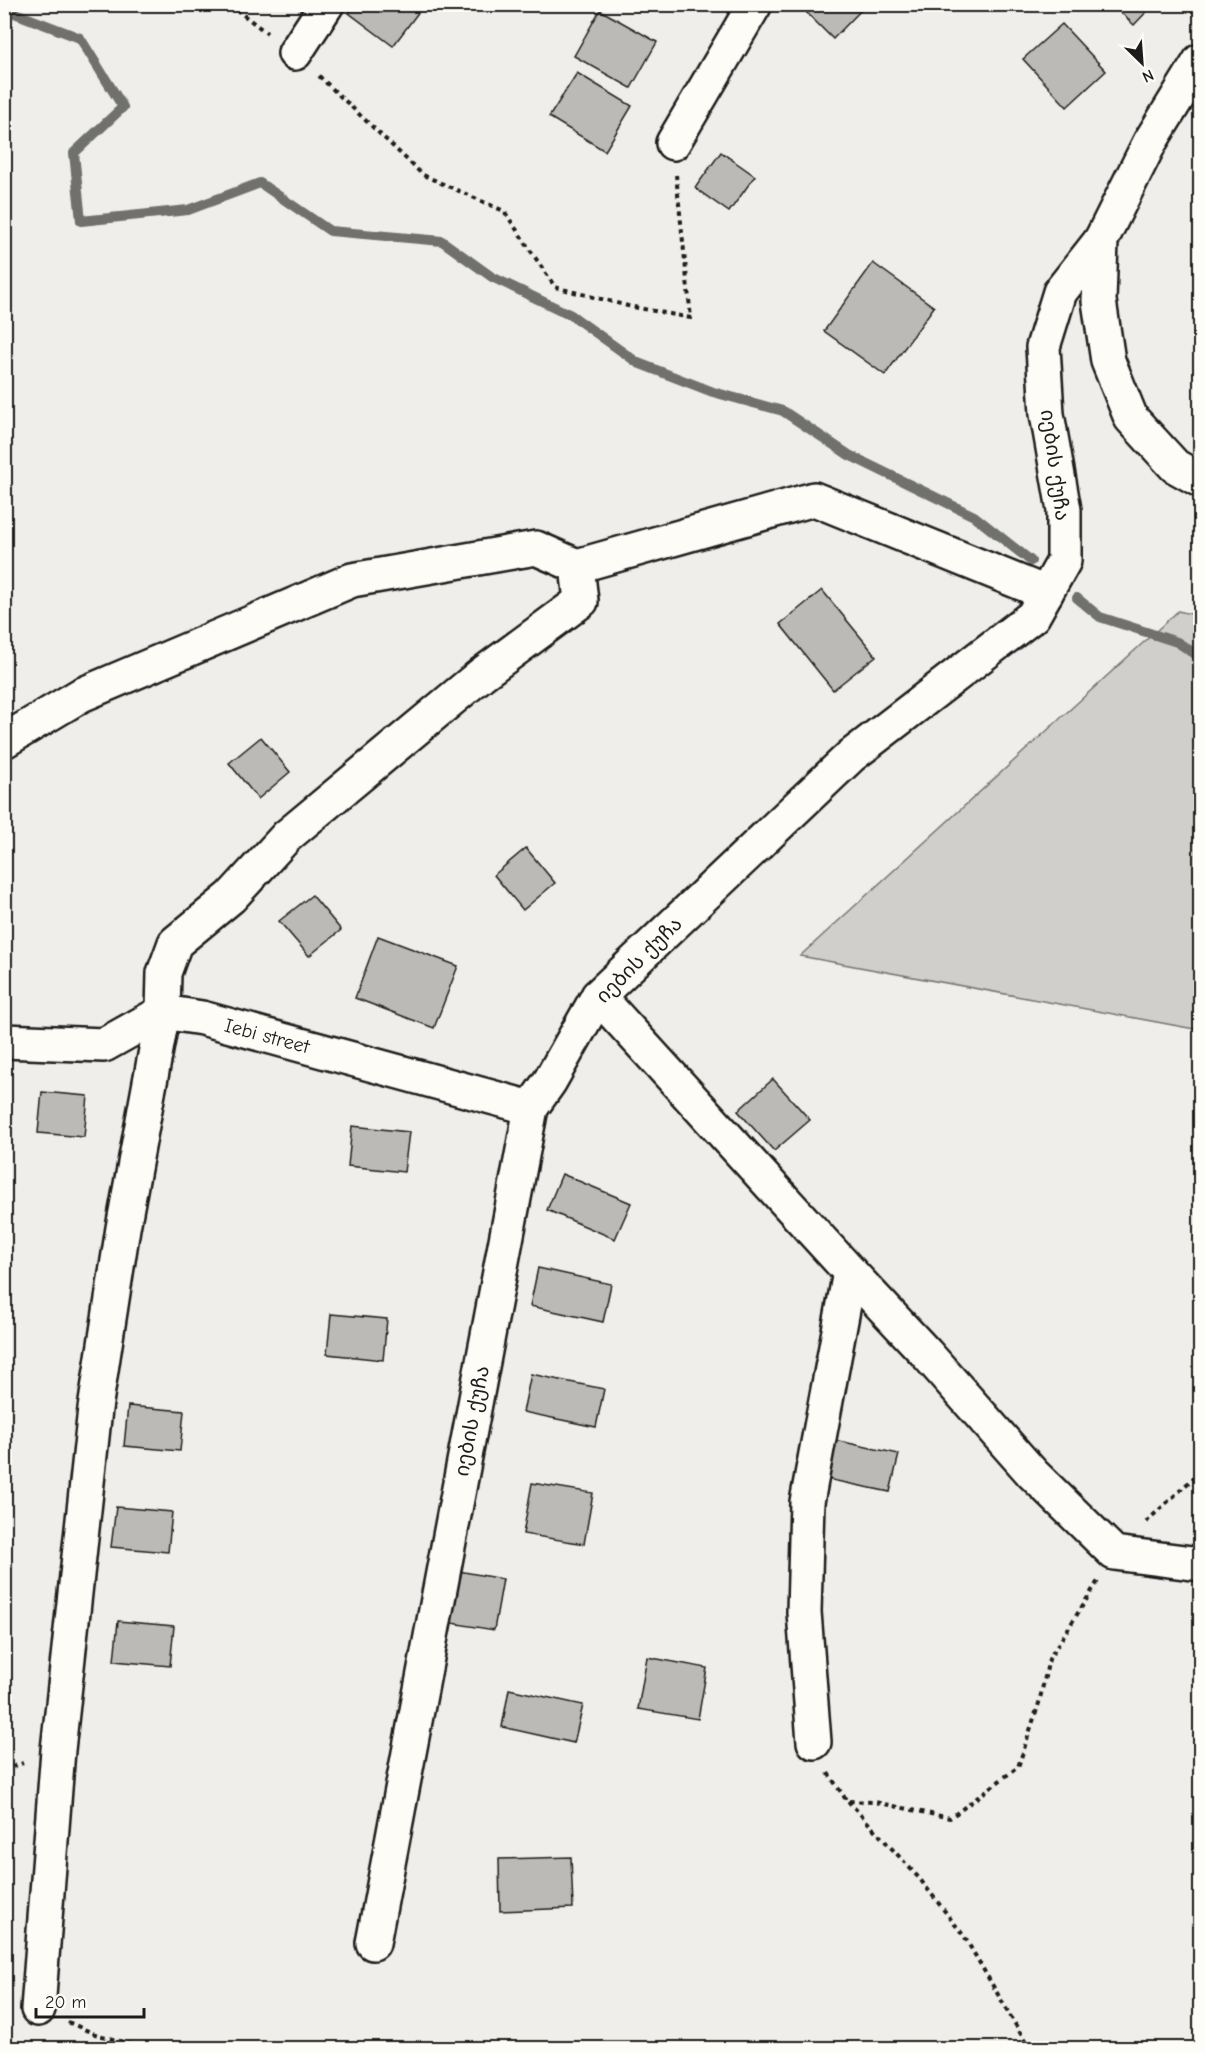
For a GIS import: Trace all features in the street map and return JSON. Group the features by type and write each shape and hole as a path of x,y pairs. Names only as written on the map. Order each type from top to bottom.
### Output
{"street":[{"path":"295,53 327,4"},
{"path":"673,142 755,4"},
{"path":"1200,61 1150,141 1101,240 1099,301 1108,361 1131,418 1175,466 1200,480"},
{"name":"იების ქუჩა","path":"374,1943 531,1108 550,1082 598,996 851,756 1033,616 1064,561 1064,510 1047,414 1043,347 1060,292 1101,240"},
{"path":"4,741 81,696 352,580 536,548 577,566 814,499 1046,593"},
{"path":"38,2009 59,1739 95,1408 123,1228 163,1012 164,973 175,943 231,897 287,836 482,674 581,601 577,566"},
{"path":"598,996 849,1272 926,1353 1033,1474 1114,1553 1200,1564"},
{"path":"4,1041 104,1045 163,1012"},
{"name":"Iebi street","path":"163,1012 202,1018 531,1108"},
{"path":"814,1742 804,1612 807,1502 849,1272"}],"path":[{"path":"229,4 295,53 423,175 504,211 555,287 628,306 692,318 673,142"},
{"path":"847,1801 875,1802 950,1818 1018,1767 1039,1703 1050,1659 1114,1553 1200,1472"},
{"path":"814,1742 825,1769 847,1801 919,1878 964,1936 1029,2049"},
{"path":"38,2009 95,2034 144,2049"}],"shaded area":[{"path":"1178,611 1200,616 1200,1030 800,956"}],"building":[{"path":"356,4 421,4 423,6 393,46 349,13"},
{"path":"798,4 867,4 833,39"},
{"path":"1112,4 1154,4 1134,25"},
{"path":"600,10 657,42 631,88 574,56"},
{"path":"1062,24 1106,71 1067,107 1023,59"},
{"path":"577,73 632,106 605,151 549,117"},
{"path":"721,152 755,176 729,212 695,188"},
{"path":"873,263 934,307 885,375 824,331"},
{"path":"822,590 876,656 833,690 780,624"},
{"path":"261,737 290,772 258,799 229,763"},
{"path":"526,848 555,883 523,910 494,875"},
{"path":"312,895 341,930 309,956 279,921"},
{"path":"378,936 458,966 434,1028 355,998"},
{"path":"773,1079 810,1120 774,1151 738,1111"},
{"path":"42,1092 88,1096 84,1137 38,1133"},
{"path":"352,1126 409,1132 404,1172 348,1166"},
{"path":"562,1174 631,1203 615,1239 547,1210"},
{"path":"538,1268 611,1284 603,1322 530,1306"},
{"path":"331,1314 387,1319 383,1360 327,1354"},
{"path":"531,1374 604,1389 596,1427 523,1412"},
{"path":"128,1406 184,1411 180,1451 124,1446"},
{"path":"825,1438 899,1454 890,1492 817,1477"},
{"path":"532,1483 593,1493 584,1544 523,1534"},
{"path":"116,1507 172,1512 168,1552 111,1547"},
{"path":"442,1568 503,1579 494,1630 433,1620"},
{"path":"118,1621 174,1626 170,1666 114,1661"},
{"path":"647,1657 707,1668 698,1719 638,1709"},
{"path":"509,1689 583,1705 574,1743 502,1727"},
{"path":"571,1857 573,1908 500,1911 499,1859"}],"waterway":[{"path":"4,9 80,38 123,107 74,153 81,221 188,210 260,183 330,231 442,241 492,277 571,315 638,363 713,392 783,411 849,455 974,516 1031,561"},
{"path":"1077,598 1100,617 1177,642 1200,657"}]}
